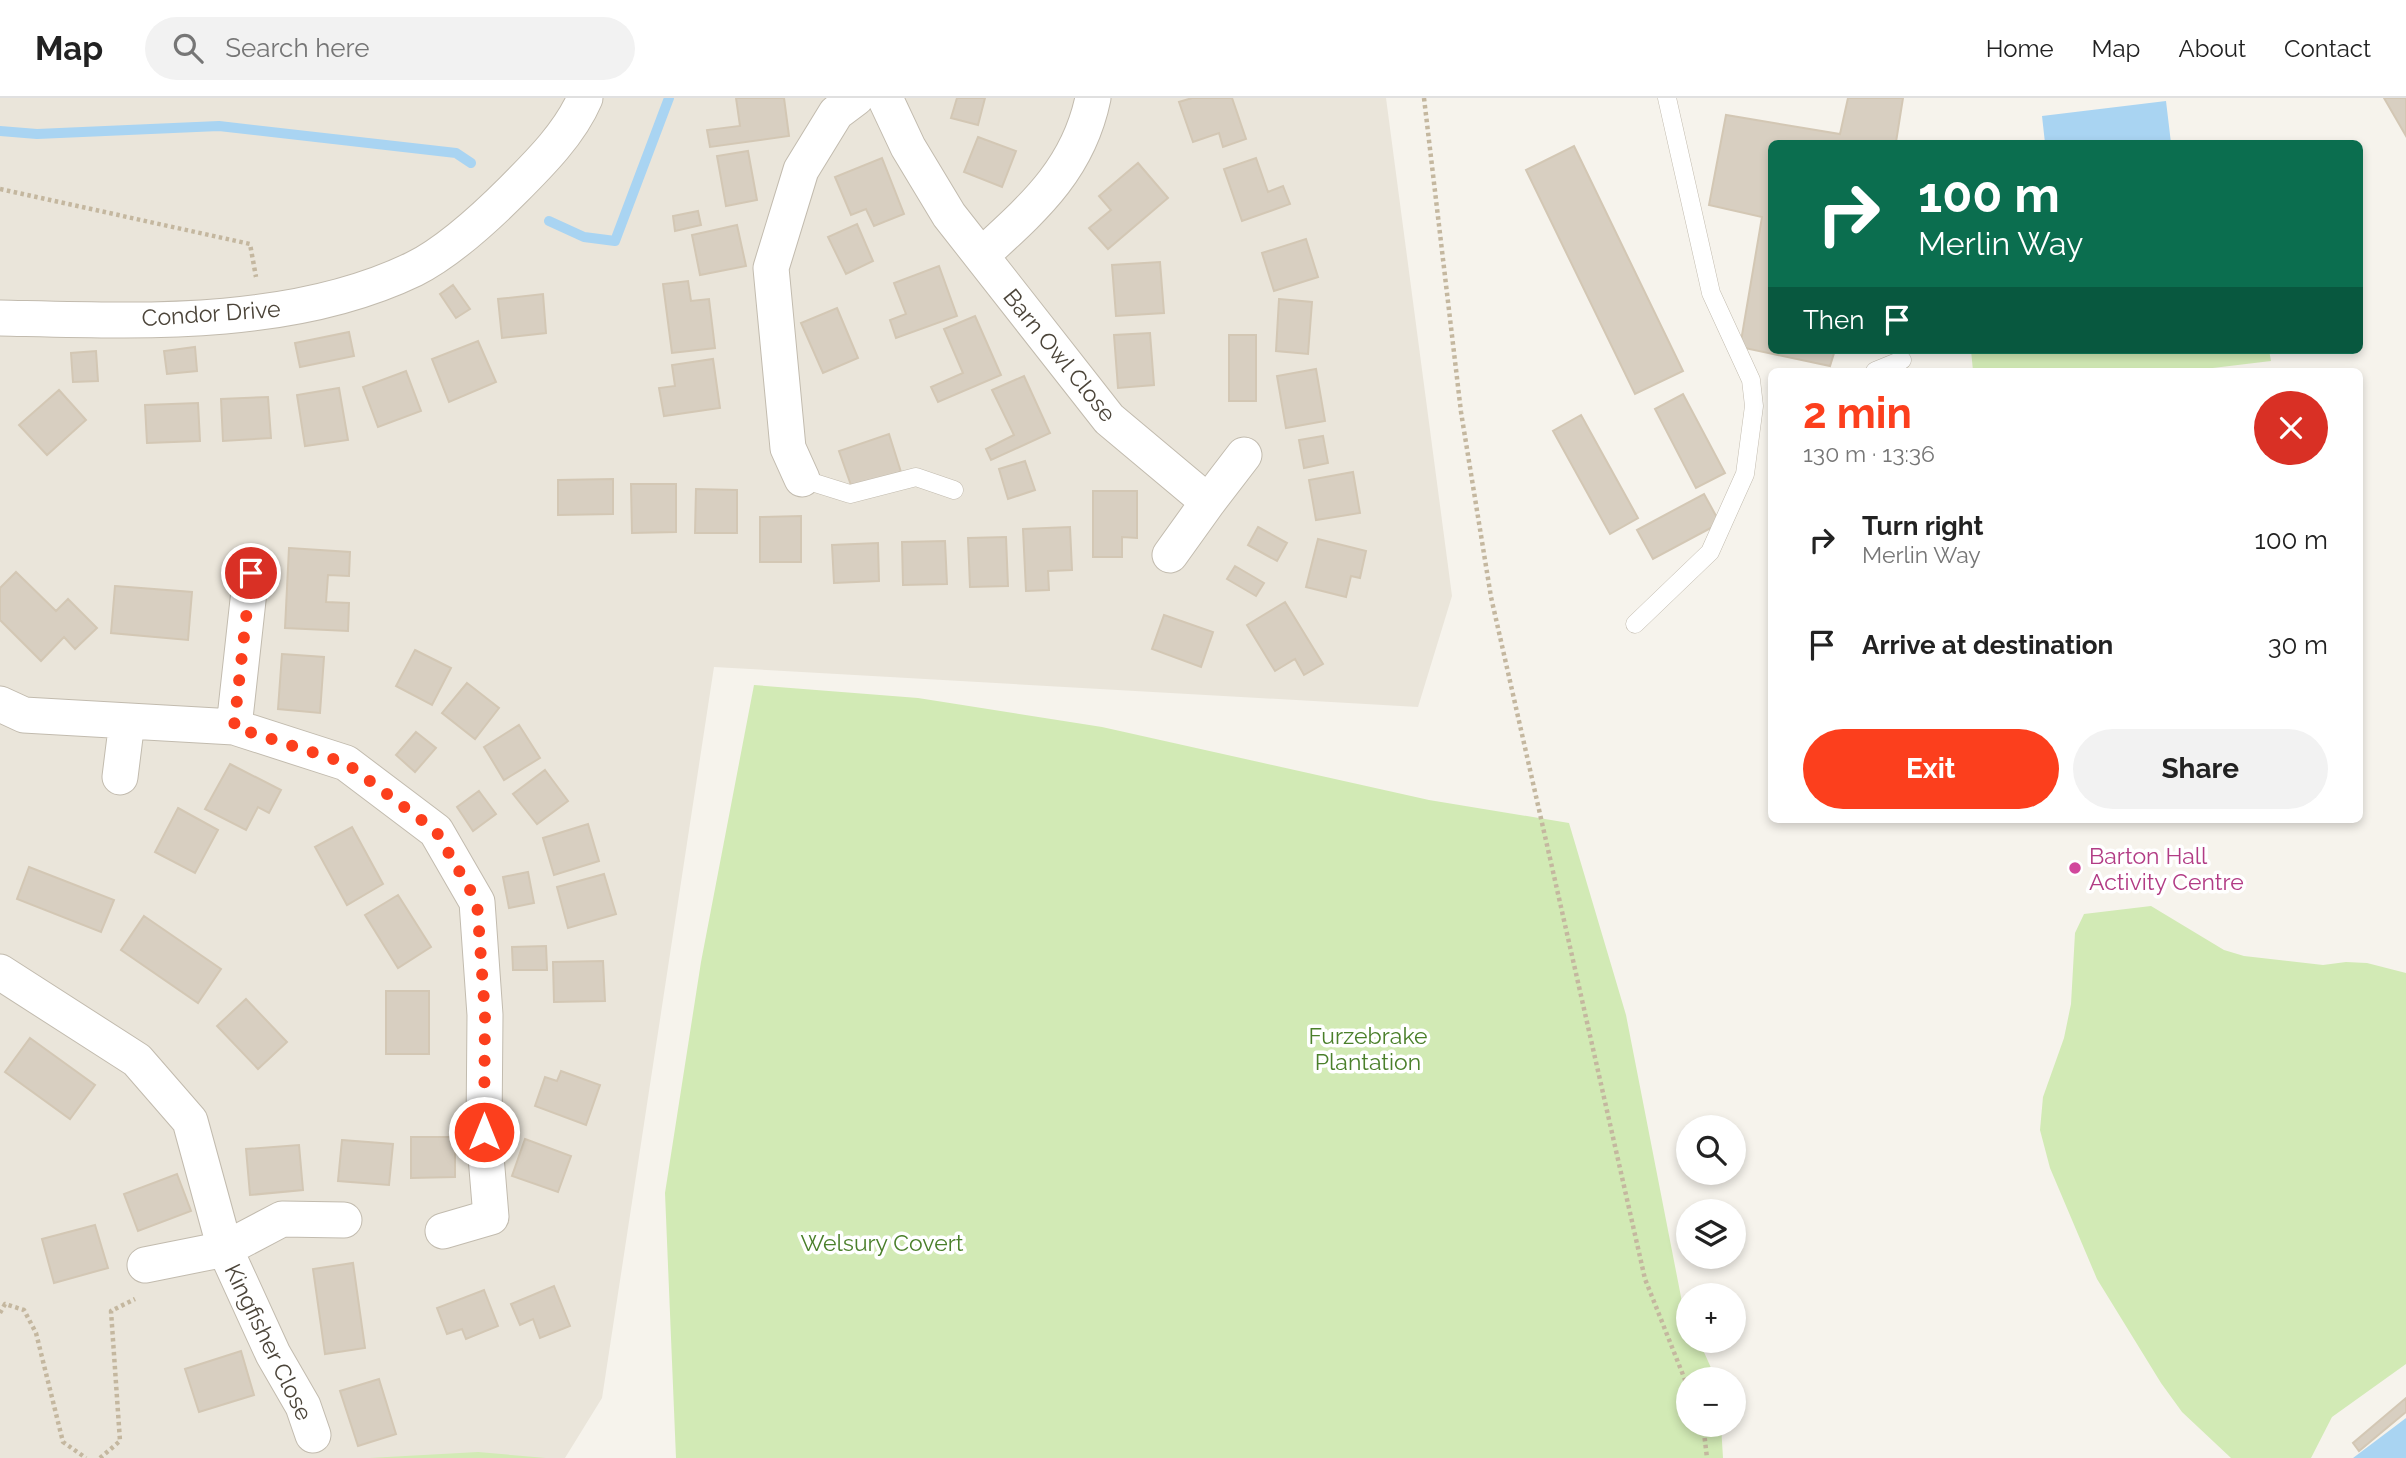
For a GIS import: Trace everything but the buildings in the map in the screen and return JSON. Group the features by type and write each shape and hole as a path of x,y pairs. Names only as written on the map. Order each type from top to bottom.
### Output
{"street":[{"name":"Condor Drive","path":"0,318 84,320 262,314 348,296 416,268 486,217 535,168 585,98"},
{"path":"802,479 788,447 771,268 801,170 836,113 856,98"},
{"name":"Barn Owl Close","path":"885,98 908,147 949,215 1109,419 1209,502"},
{"path":"982,255 1045,196 1073,156 1093,98"},
{"path":"1170,555 1244,455"},
{"path":"234,727 251,573"},
{"path":"0,704 23,715 234,727 346,763 436,831 477,902 485,1015 484,1132 491,1217 443,1231"},
{"path":"120,777 127,721"},
{"name":"Kingfisher Close","path":"0,972 136,1060 190,1121 225,1249 273,1354 303,1406 313,1435"},
{"name":"Kingfisher Close","path":"145,1265 225,1249 282,1219 344,1220"}],"lane":[{"path":"1634,624 1710,552 1745,474 1763,404 1711,293 1667,98"},
{"path":"1882,368 1902,360"},
{"path":"802,479 850,494 916,477 954,491"}],"path":[{"path":"1424,98 1461,412 1491,597 1645,1279 1680,1367"},
{"path":"0,189 250,244 262,314"},
{"path":"100,1458 120,1441 111,1311 140,1296 145,1265"},
{"path":"0,1313 5,1304 24,1310 36,1333 63,1442 86,1458"},
{"path":"1705,1437 1707,1458"}],"shaded area":[{"path":"0,98 1386,98 1452,596 1418,707 714,667 602,1398 565,1458 0,1458"}],"green space":[{"path":"1971,354 2270,354 2271,361 2213,368 1973,368"},
{"name":"Furzebrake Plantation","path":"754,685 918,698 1102,727 1429,800 1569,823 1626,1015 1678,1283 1676,1283 1676,1353 1704,1353 1711,1367 1676,1367 1676,1437 1722,1437 1723,1458 676,1458 665,1193 701,962"},
{"path":"2151,906 2224,950 2244,956 2323,965 2367,963 2406,973 2406,1364 2332,1417 2311,1458 2231,1458 2182,1412 2097,1279 2050,1168 2040,1130 2043,1097 2064,1038 2071,1004 2075,933 2084,914"},
{"path":"478,1452 546,1458 369,1458"}],"water":[{"path":"2166,101 2171,140 2045,140 2042,116"},
{"path":"2406,1418 2406,1458 2353,1458"}],"waterway":[{"path":"549,221 584,237 615,241 669,98"},
{"path":"0,131 37,134 219,126 456,153 471,163"}],"place":[{"name":"Barton Hall Activity Centre","path":"2075,868"}],"route":[{"path":"251,573 234,727 346,763 436,831 477,902 485,1015 484,1132"}],"park label":[{"name":"Welsury Covert","path":"882,1242"}]}
